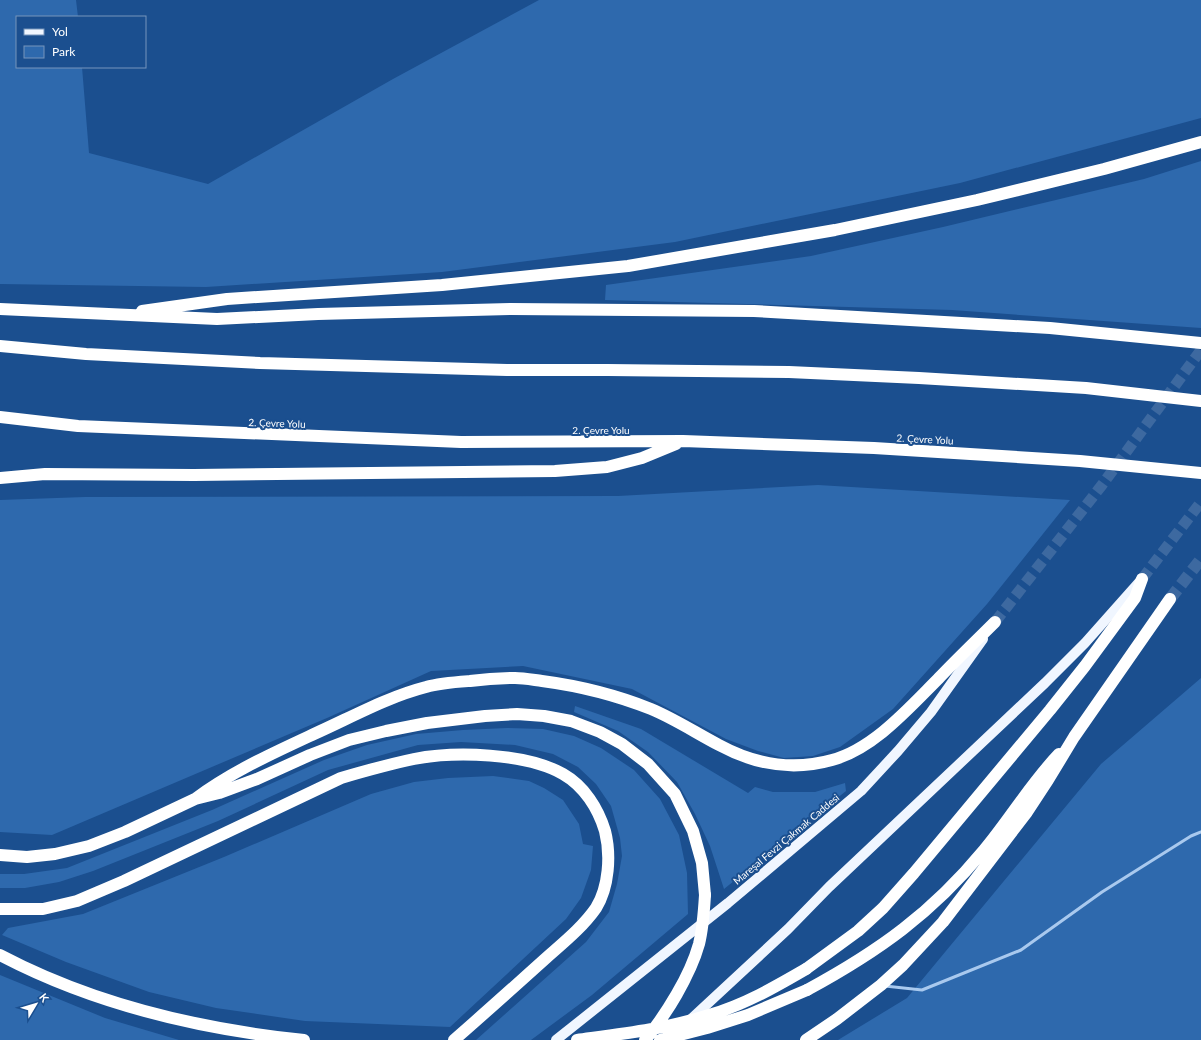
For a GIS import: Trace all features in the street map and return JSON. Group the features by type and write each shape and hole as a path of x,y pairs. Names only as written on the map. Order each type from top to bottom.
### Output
{"highway":[{"path":"118,314 227,299 442,285 628,266 835,230 977,200 1104,169 1201,142"},
{"path":"0,309 118,314 169,318 217,319 318,314 511,309 754,311 1050,328 1201,343"},
{"path":"0,346 86,354 260,363 507,370 789,372 1009,383 1079,388 1201,401"},
{"name":"2. Çevre Yolu","path":"0,417 78,426 461,442 683,441 874,448 1080,461 1201,473"},
{"path":"0,478 45,474 202,475 555,471 607,467 642,458 683,441"},
{"path":"577,1040 669,1026 710,1015 734,1006 760,994 806,969 832,951 863,926 883,908 914,873 1050,710 1085,666 1135,598 1142,579"},
{"path":"806,1040 837,1019 881,985 903,965 943,922 1026,812 1048,780 1074,737 1170,599"},
{"path":"0,855 27,857 55,854 89,846 125,832 195,798 212,785 256,762 374,707 426,687 451,682 517,678 593,690 634,702 674,720 720,746 747,758 768,764 812,766 835,760 858,749 881,734 912,706 995,622"},
{"path":"195,798 219,793 249,782 310,755 349,740 427,723 517,714 544,716 571,721 600,732 622,744 648,764 675,794 695,837 702,863 705,895 699,944 677,994 658,1026 645,1040"},
{"path":"660,1040 707,1028 748,1015 807,990 876,949 920,916 947,891 985,849 1045,768 1074,737"},
{"path":"0,909 43,909 76,901 124,881 341,778 364,771 415,759 445,755 497,757 522,760 544,766 564,774 580,788 592,802 601,818 607,840 609,864 604,887 596,907 578,929 454,1040"},
{"path":"0,955 20,966 54,980 106,1000 157,1016 207,1027 257,1035 304,1040"}],"main road":[{"path":"668,1040 788,929 829,887 1045,683 1085,643 1142,579"},
{"name":"Mareşal Fevzi Çakmak Caddesi","path":"556,1040 728,903 861,791 898,751 930,712 995,622"}],"lane":[{"path":"881,985 922,990 1021,950 1102,892 1191,836 1201,832"}],"green space":[{"path":"0,0 76,0 78,16 16,16 16,68 82,68 89,153 208,184 393,79 539,0 1201,0 1201,118 960,183 675,242 442,272 206,287 0,284"},
{"path":"1201,161 1201,328 952,310 605,300 606,285 811,256 943,227 1144,179"},
{"path":"818,485 1070,500 987,604 893,709 840,747 813,756 784,758 758,751 726,739 632,689 523,666 431,671 327,718 52,835 0,832 0,500 85,497 618,496"},
{"path":"1201,678 1201,1040 838,1040 907,998 1101,764"},
{"path":"575,706 641,729 748,793 755,787 773,792 815,792 845,783 846,791 724,889 710,846 695,814 677,782 648,752 618,731 574,712"},
{"path":"507,728 543,729 574,736 601,748 634,770 660,799 679,835 687,873 688,914 592,995 531,1040 476,1040 586,942 609,912 617,884 622,856 620,838 611,806 596,784 578,767 553,754 515,745 461,742 418,745 328,770 218,821 93,871 59,882 25,888 0,888 0,874 24,874 67,868 212,810 324,760 367,745 416,734"},
{"path":"493,776 529,781 544,788 563,800 579,824 583,844 593,846 591,870 581,898 566,919 450,1027 305,1021 216,1008 149,992 66,962 2,935 8,928 83,914 224,857 371,794 414,782 448,778"},
{"path":"0,975 105,1018 179,1040 0,1040"}],"tunnel":[{"path":"995,622 1102,485 1201,350"},
{"path":"1142,579 1201,502"},
{"path":"1170,599 1201,559"}]}
